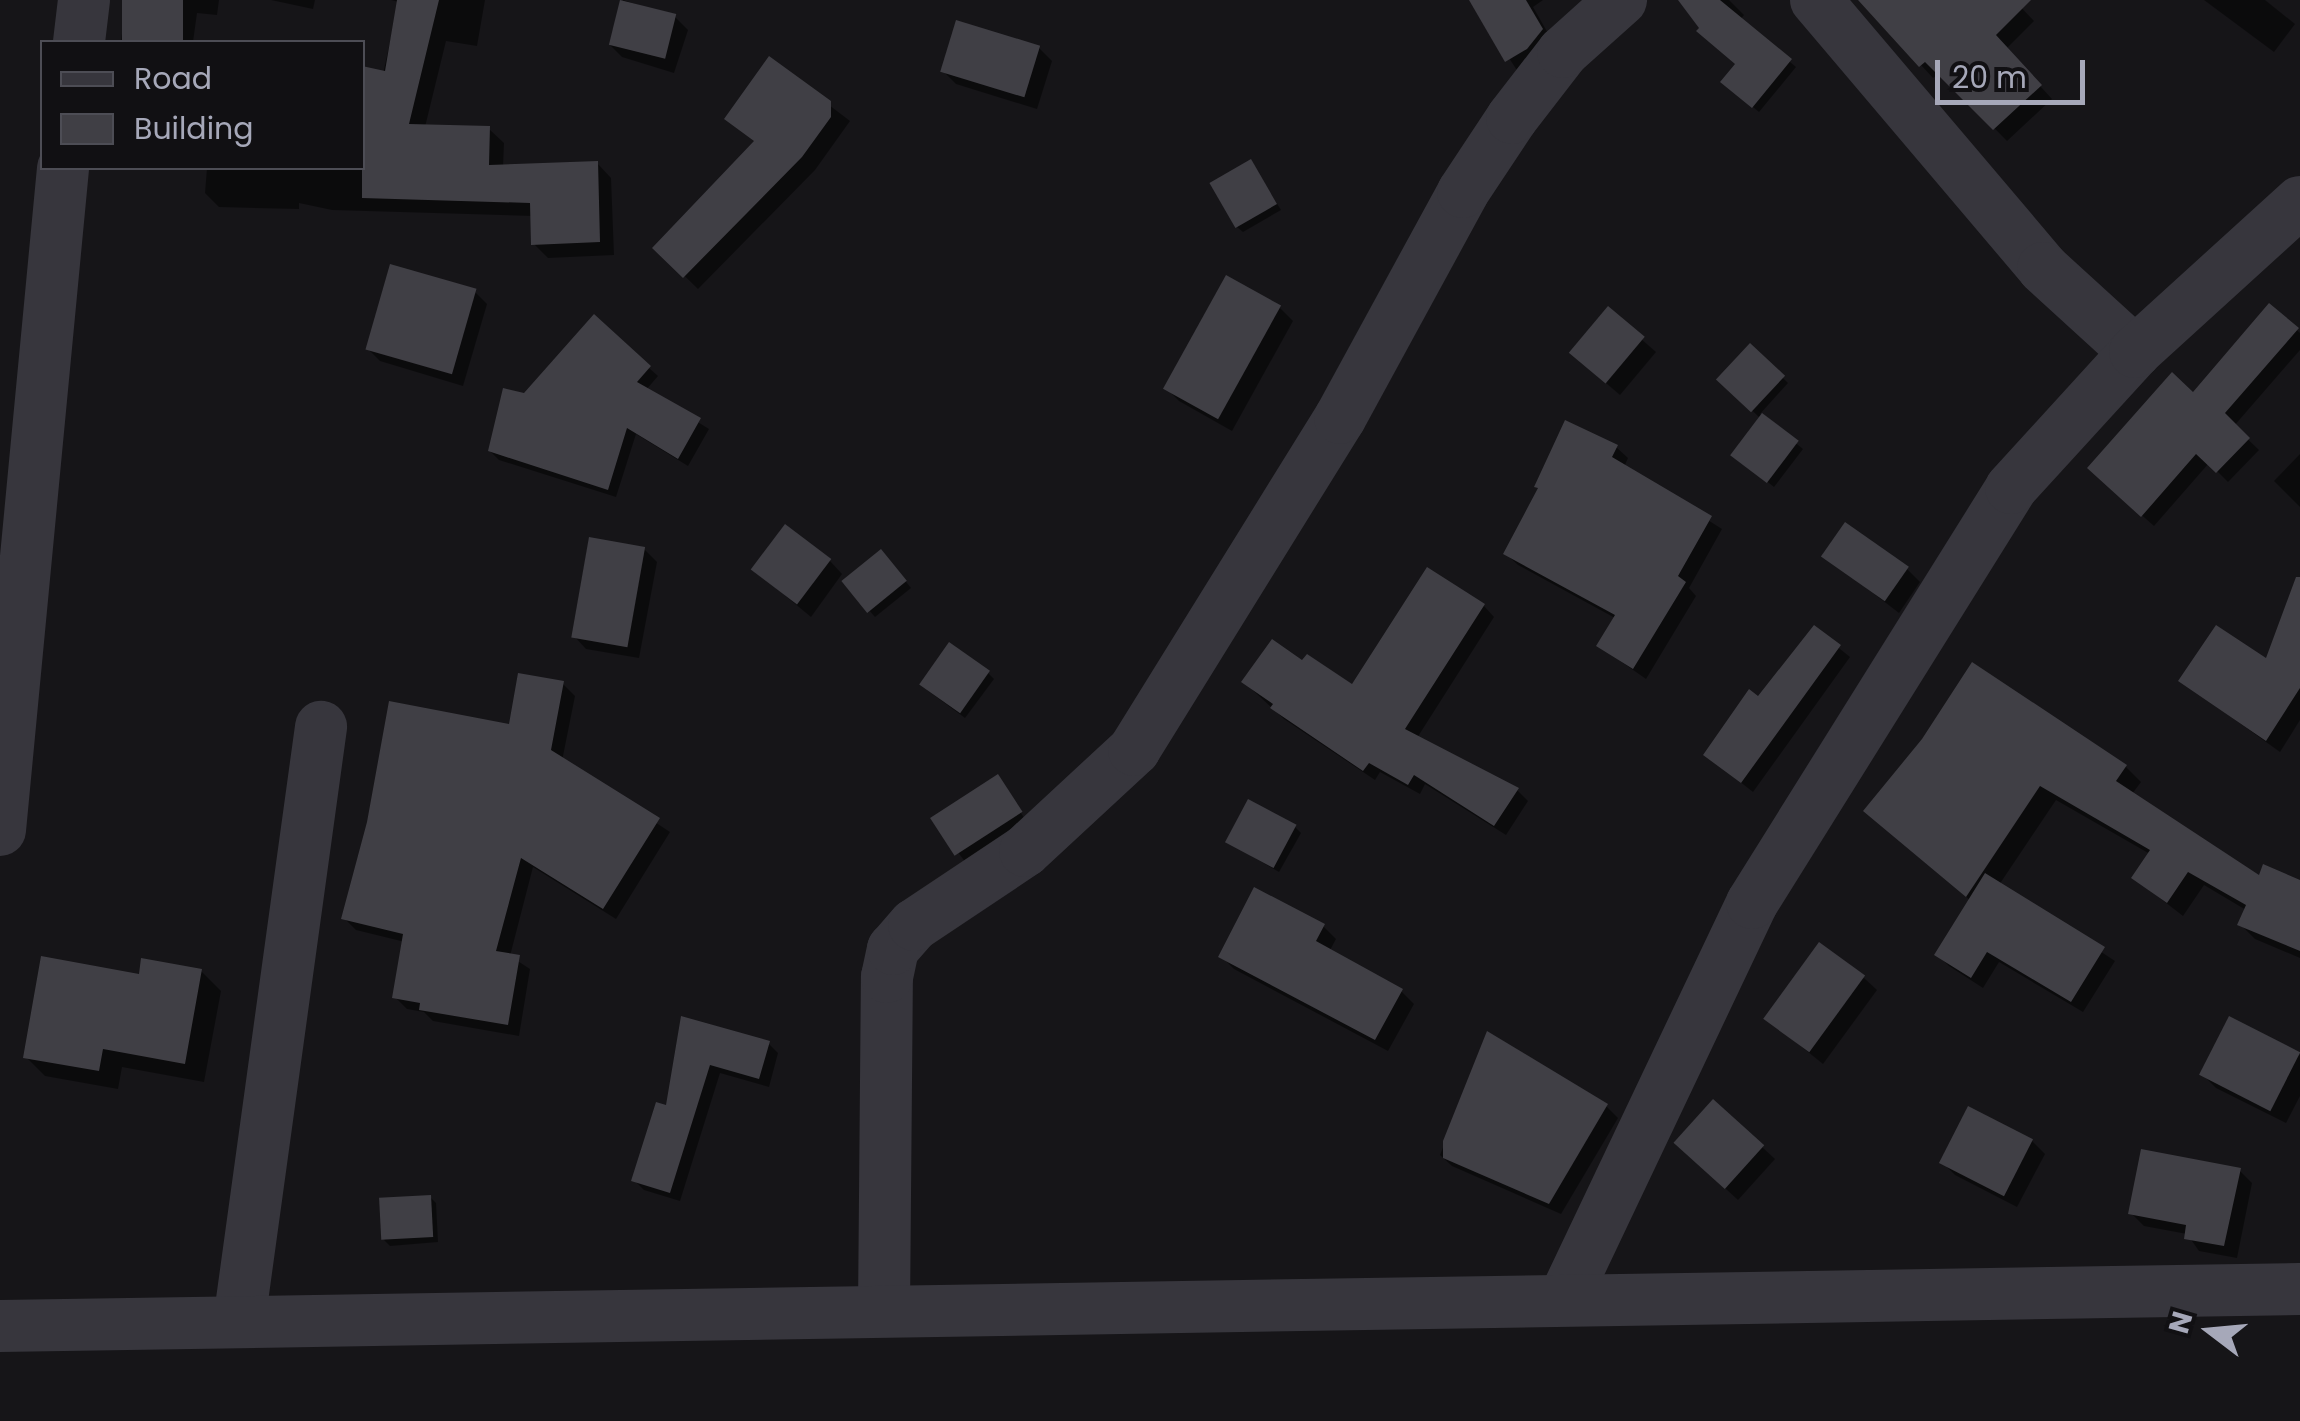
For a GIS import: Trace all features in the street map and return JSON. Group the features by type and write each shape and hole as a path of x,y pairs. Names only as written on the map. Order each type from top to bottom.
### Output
{"street":[{"path":"79,40 84,0"},
{"path":"884,1310 887,977 893,950 914,925 1025,851 1134,750 1340,418 1492,147 1563,52 1621,0"},
{"path":"1816,0 2043,268 2136,352"},
{"path":"0,830 63,170"},
{"path":"1564,1298 1752,903 2011,488 2136,352 2300,202"},
{"path":"239,1322 321,727"},
{"path":"0,1326 2300,1289"}],"building":[{"path":"122,0 183,0 183,40 122,40"},
{"path":"397,0 439,0 409,124 490,126 489,165 598,161 600,242 531,245 530,203 362,198 365,67 385,71"},
{"path":"620,0 676,14 665,59 609,45"},
{"path":"1469,0 1526,0 1543,29 1527,49 1505,62"},
{"path":"1678,0 1720,0 1792,59 1752,108 1720,82 1735,64 1696,31 1699,28"},
{"path":"1858,0 2031,0 1996,35 2042,85 1993,130 1925,62 1919,67"},
{"path":"956,20 1040,46 1024,97 940,72"},
{"path":"769,56 831,101 831,117 802,157 683,278 652,248 754,141 724,119"},
{"path":"1251,159 1277,204 1235,228 1209,183"},
{"path":"390,264 477,289 452,374 365,350"},
{"path":"1226,275 1281,306 1218,419 1163,389"},
{"path":"2269,303 2299,328 2225,413 2250,438 2216,473 2196,454 2141,517 2087,468 2172,372 2193,392"},
{"path":"1608,306 1645,337 1606,384 1569,353"},
{"path":"594,314 651,366 637,382 701,418 678,459 627,428 608,490 488,451 503,388 524,393"},
{"path":"1750,343 1785,376 1751,412 1716,380"},
{"path":"1762,413 1799,441 1767,483 1730,455"},
{"path":"1565,420 1618,445 1612,457 1712,516 1678,576 1686,582 1633,669 1596,646 1615,615 1503,554 1538,488 1534,487"},
{"path":"1845,522 1909,567 1885,601 1821,556"},
{"path":"785,524 831,559 797,604 751,570"},
{"path":"589,537 645,547 627,647 571,637"},
{"path":"881,549 907,581 867,613 841,581"},
{"path":"1427,567 1485,604 1405,729 1519,788 1494,826 1414,775 1408,785 1369,763 1363,771 1270,708 1273,704 1241,682 1272,639 1302,660 1307,654 1352,684"},
{"path":"2296,577 2300,577 2300,688 2266,741 2178,681 2216,625 2266,658"},
{"path":"1814,625 1841,645 1741,783 1703,755 1749,689 1758,696"},
{"path":"949,642 990,671 960,713 919,685"},
{"path":"1972,662 2127,765 2116,781 2259,875 2263,864 2300,880 2300,951 2237,925 2246,905 2188,872 2167,903 2131,878 2150,850 2040,786 1966,897 1863,811 1922,739"},
{"path":"518,673 564,681 551,750 660,818 603,909 521,858 496,951 520,955 508,1025 419,1010 420,1003 392,998 403,934 341,919 367,822 389,701 509,724"},
{"path":"998,774 1023,812 955,856 930,818"},
{"path":"1248,799 1297,825 1274,868 1225,842"},
{"path":"1985,873 2105,947 2071,1002 1987,952 1971,978 1934,955"},
{"path":"1254,887 1325,924 1316,941 1403,989 1375,1040 1218,957"},
{"path":"1819,942 1865,976 1809,1052 1763,1019"},
{"path":"41,956 139,974 141,958 202,969 185,1064 103,1049 99,1071 23,1058"},
{"path":"681,1016 770,1041 759,1079 710,1065 670,1193 631,1181 656,1102 666,1105"},
{"path":"2229,1016 2300,1052 2270,1111 2199,1075"},
{"path":"1487,1031 1608,1104 1549,1204 1443,1158 1443,1141"},
{"path":"1713,1099 1764,1145 1725,1189 1674,1143"},
{"path":"1968,1106 2033,1139 2004,1196 1939,1163"},
{"path":"2141,1149 2241,1168 2224,1246 2184,1239 2186,1225 2128,1214"},
{"path":"431,1195 433,1237 381,1240 379,1198"}]}
